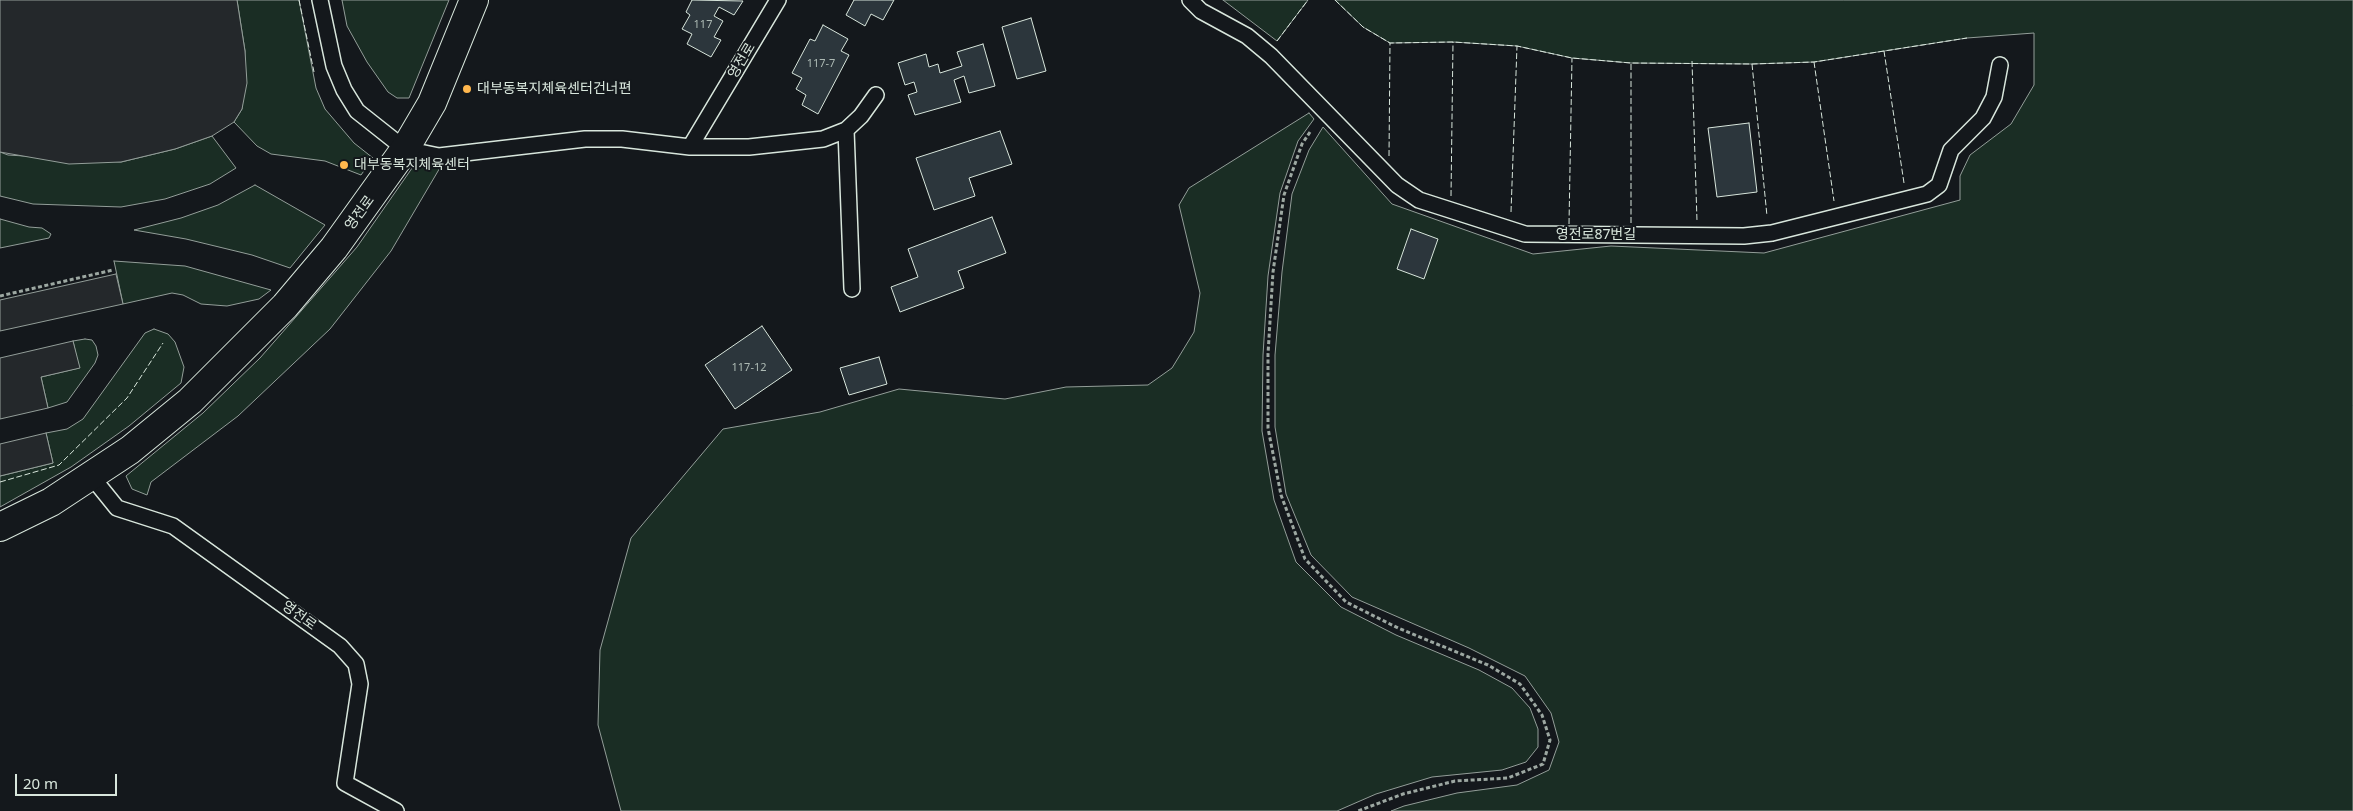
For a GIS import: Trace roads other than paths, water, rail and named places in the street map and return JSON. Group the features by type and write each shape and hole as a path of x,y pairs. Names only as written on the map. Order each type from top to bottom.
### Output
{"street":[{"name":"영전로","path":"0,527 51,502 92,477 130,450 190,400 285,306 334,248 405,149 432,103 474,0"}],"lane":[{"path":"320,0 334,66 344,90 357,111 405,149 438,156 585,140 622,139 690,147 749,147 823,139 846,130 861,116 876,95"},
{"name":"영전로","path":"690,147 778,0"},
{"name":"영전로87번길","path":"1190,0 1201,11 1247,36 1265,51 1398,185 1419,200 1525,234 1744,236 1772,233 1927,194 1939,185 1951,150 1982,118 1994,97 2000,65"},
{"path":"846,130 852,289"},
{"name":"영전로","path":"92,477 117,508 172,526 340,646 356,664 360,684 345,783 396,811"}],"place":[{"name":"대부동복지체육센터건너편","path":"467,89"},
{"name":"대부동복지체육센터","path":"344,165"}]}
